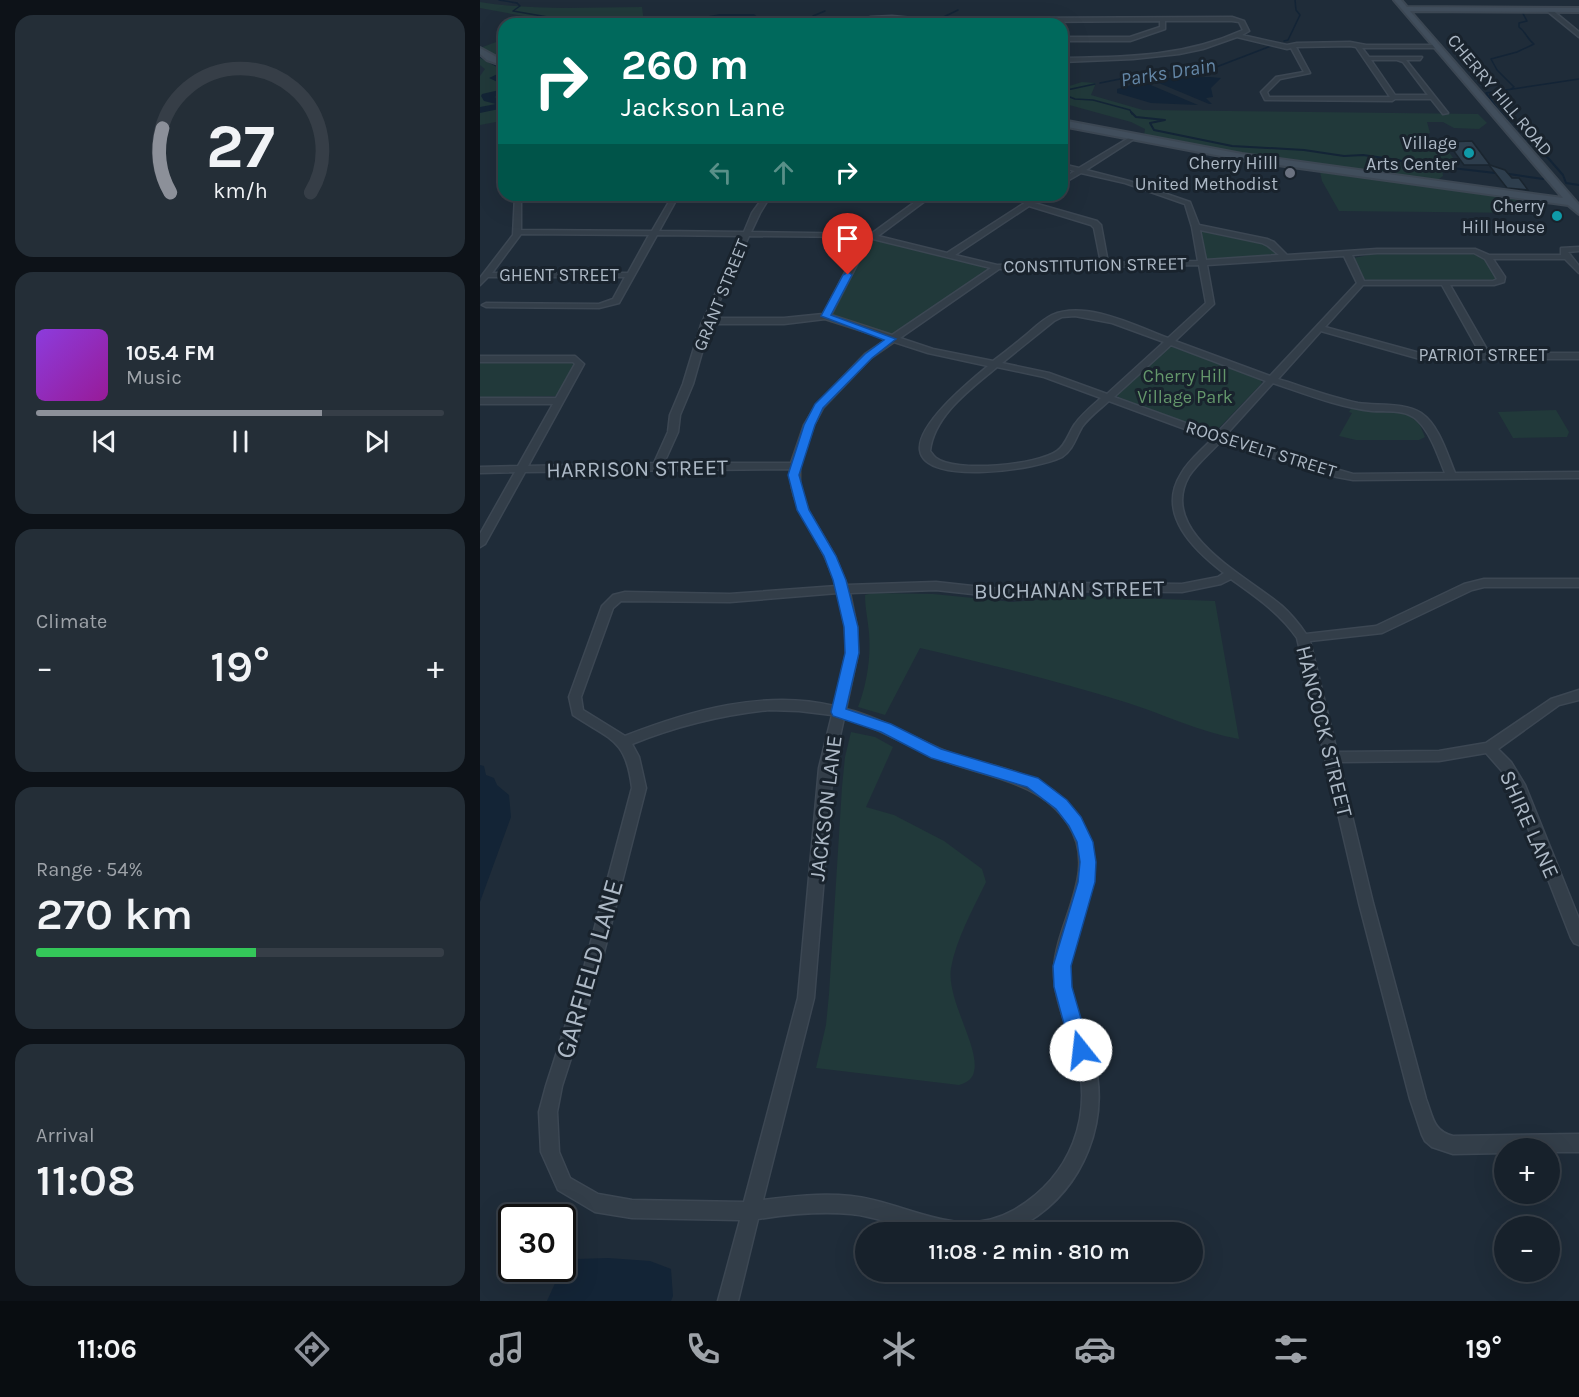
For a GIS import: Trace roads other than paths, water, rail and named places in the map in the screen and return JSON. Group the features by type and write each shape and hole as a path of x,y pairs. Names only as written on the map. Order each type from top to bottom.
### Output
{"street":[{"name":"CHERRY HILL ROAD","path":"1397,0 1575,202 1579,212"},
{"path":"1405,9 1579,10"},
{"path":"1550,10 1579,35"},
{"path":"1068,39 1136,38 1164,28 1162,19"},
{"path":"1068,20 1232,19 1241,21 1241,33"},
{"path":"1568,25 1579,25"},
{"path":"1068,60 1130,60 1175,55 1241,33 1293,47 1436,45"},
{"path":"1358,46 1393,97"},
{"path":"1293,47 1306,73 1277,78 1264,92 1267,99 1388,100 1393,97 1432,97"},
{"path":"480,50 498,61"},
{"path":"1366,58 1420,58"},
{"path":"1398,58 1405,61 1445,113"},
{"path":"1068,124 1242,157 1575,202"},
{"path":"1068,178 1132,138"},
{"path":"1068,167 1127,182 1188,203 1196,227 1210,304 1169,342 1082,421 1069,445 1050,459 1034,464 976,469 951,467 930,461 925,445 950,405 968,386 1055,317 1061,315 1098,316 1169,342 1272,380 1360,406 1396,409 1417,415 1426,424 1451,475"},
{"path":"480,283 518,232 519,201"},
{"path":"480,315 483,305 606,305 616,301 673,201"},
{"name":"GRANT STREET","path":"658,466 673,432 675,415 688,384 707,321 747,233 765,201"},
{"path":"826,316 866,242 920,201"},
{"path":"949,255 1033,201"},
{"path":"1029,204 1095,223 1098,227 1105,265"},
{"path":"1196,227 1264,241 1271,244 1286,258"},
{"name":"CONSTITUTION STREET","path":"518,232 657,231 872,236 997,267 1203,263 1348,255 1377,251 1475,251 1488,257 1566,257"},
{"path":"1579,249 1564,250 1566,257 1579,272"},
{"path":"1348,255 1361,283 1494,283 1501,280 1488,257"},
{"name":"JACKSON LANE","path":"728,1301 806,998 826,768 852,653 851,627 843,588 830,556 803,510 795,486 795,466 809,425 819,407 868,356 997,267"},
{"name":"GHENT STREET","path":"486,275 631,275"},
{"name":"HANCOCK STREET","path":"1361,283 1186,473 1179,487 1177,504 1192,537 1231,574 1277,608 1303,638 1398,1027 1418,1099 1431,1135 1438,1141 1453,1145 1579,1143"},
{"path":"1445,284 1486,356"},
{"name":"ROOSEVELT STREET","path":"707,321 784,321 826,316 931,351 1046,375 1217,438 1341,475 1579,475"},
{"name":"PATRIOT STREET","path":"1319,328 1420,357 1578,356"},
{"path":"480,359 578,361 579,366 480,544"},
{"path":"480,401 559,401"},
{"name":"HARRISON STREET","path":"480,470 795,466"},
{"name":"BUCHANAN STREET","path":"617,598 677,595 730,597 843,588 936,586 1009,594 1065,587 1182,588 1221,580 1231,574"},
{"path":"1303,638 1378,630 1468,587 1484,583 1579,584"},
{"name":"GARFIELD LANE","path":"617,598 608,606 575,697 577,712 608,728 624,742 637,765 639,788 592,968 554,1086 548,1112 550,1152 564,1184 595,1203 632,1209 751,1211 804,1203 853,1205 919,1222"},
{"path":"1331,757 1439,756 1489,748 1555,702 1579,695"},
{"path":"624,742 664,725 696,715 736,708 803,707 838,712 886,728 936,754 1033,783 1064,807 1085,842 1088,862 1086,882 1062,966 1063,987 1090,1083 1089,1115 1081,1149 1066,1178 1039,1204 1008,1222"},
{"name":"SHIRE LANE","path":"1489,748 1506,766 1518,785 1578,931"}],"water":[{"path":"1162,78 1221,78 1211,88 1213,97 1206,98 1212,104 1154,81"},
{"path":"1142,82 1198,105 1151,103 1117,93 1117,89"},
{"path":"480,765 484,766 486,775 494,778 497,785 509,795 511,817 480,902"},
{"path":"608,1258 650,1261 671,1269 673,1296 671,1301 547,1301 556,1282 576,1282 577,1259"}],"waterway":[{"path":"499,0 517,3 520,6 513,11 553,18"},
{"name":"Parks Drain","path":"1284,41 1288,40 1300,15 1296,10 1295,0"},
{"path":"941,18 958,10"},
{"path":"1511,89 1514,87 1497,70 1491,59 1517,52 1534,44 1519,27 1519,23 1527,21 1521,10"},
{"path":"812,18 825,11"},
{"path":"712,18 728,16 755,18"},
{"name":"Parks Drain","path":"1100,83 1165,70 1179,72 1190,69 1211,69 1271,46"},
{"path":"480,57 498,67"},
{"path":"498,76 494,78 498,80"},
{"path":"1501,114 1486,93 1579,79"},
{"name":"Parks Drain","path":"1068,90 1095,84"},
{"path":"498,93 486,96 488,99 498,101"},
{"path":"1068,96 1093,100 1131,112"},
{"path":"480,110 498,106"},
{"path":"1131,112 1136,117 1165,120 1150,123 1154,130 1232,146 1304,150 1344,156 1363,155 1398,160 1425,169 1452,168 1495,173"},
{"path":"1500,112 1521,137 1534,142 1563,175 1566,183 1579,185"},
{"path":"1509,174 1543,179"}],"place":[{"name":"Village Arts Center","path":"1469,153"},
{"name":"Cherry Hilll United Methodist","path":"1290,173"},
{"name":"Cherry Hill House","path":"1557,216"}],"park label":[{"name":"Cherry Hill Village Park","path":"1185,386"}]}
